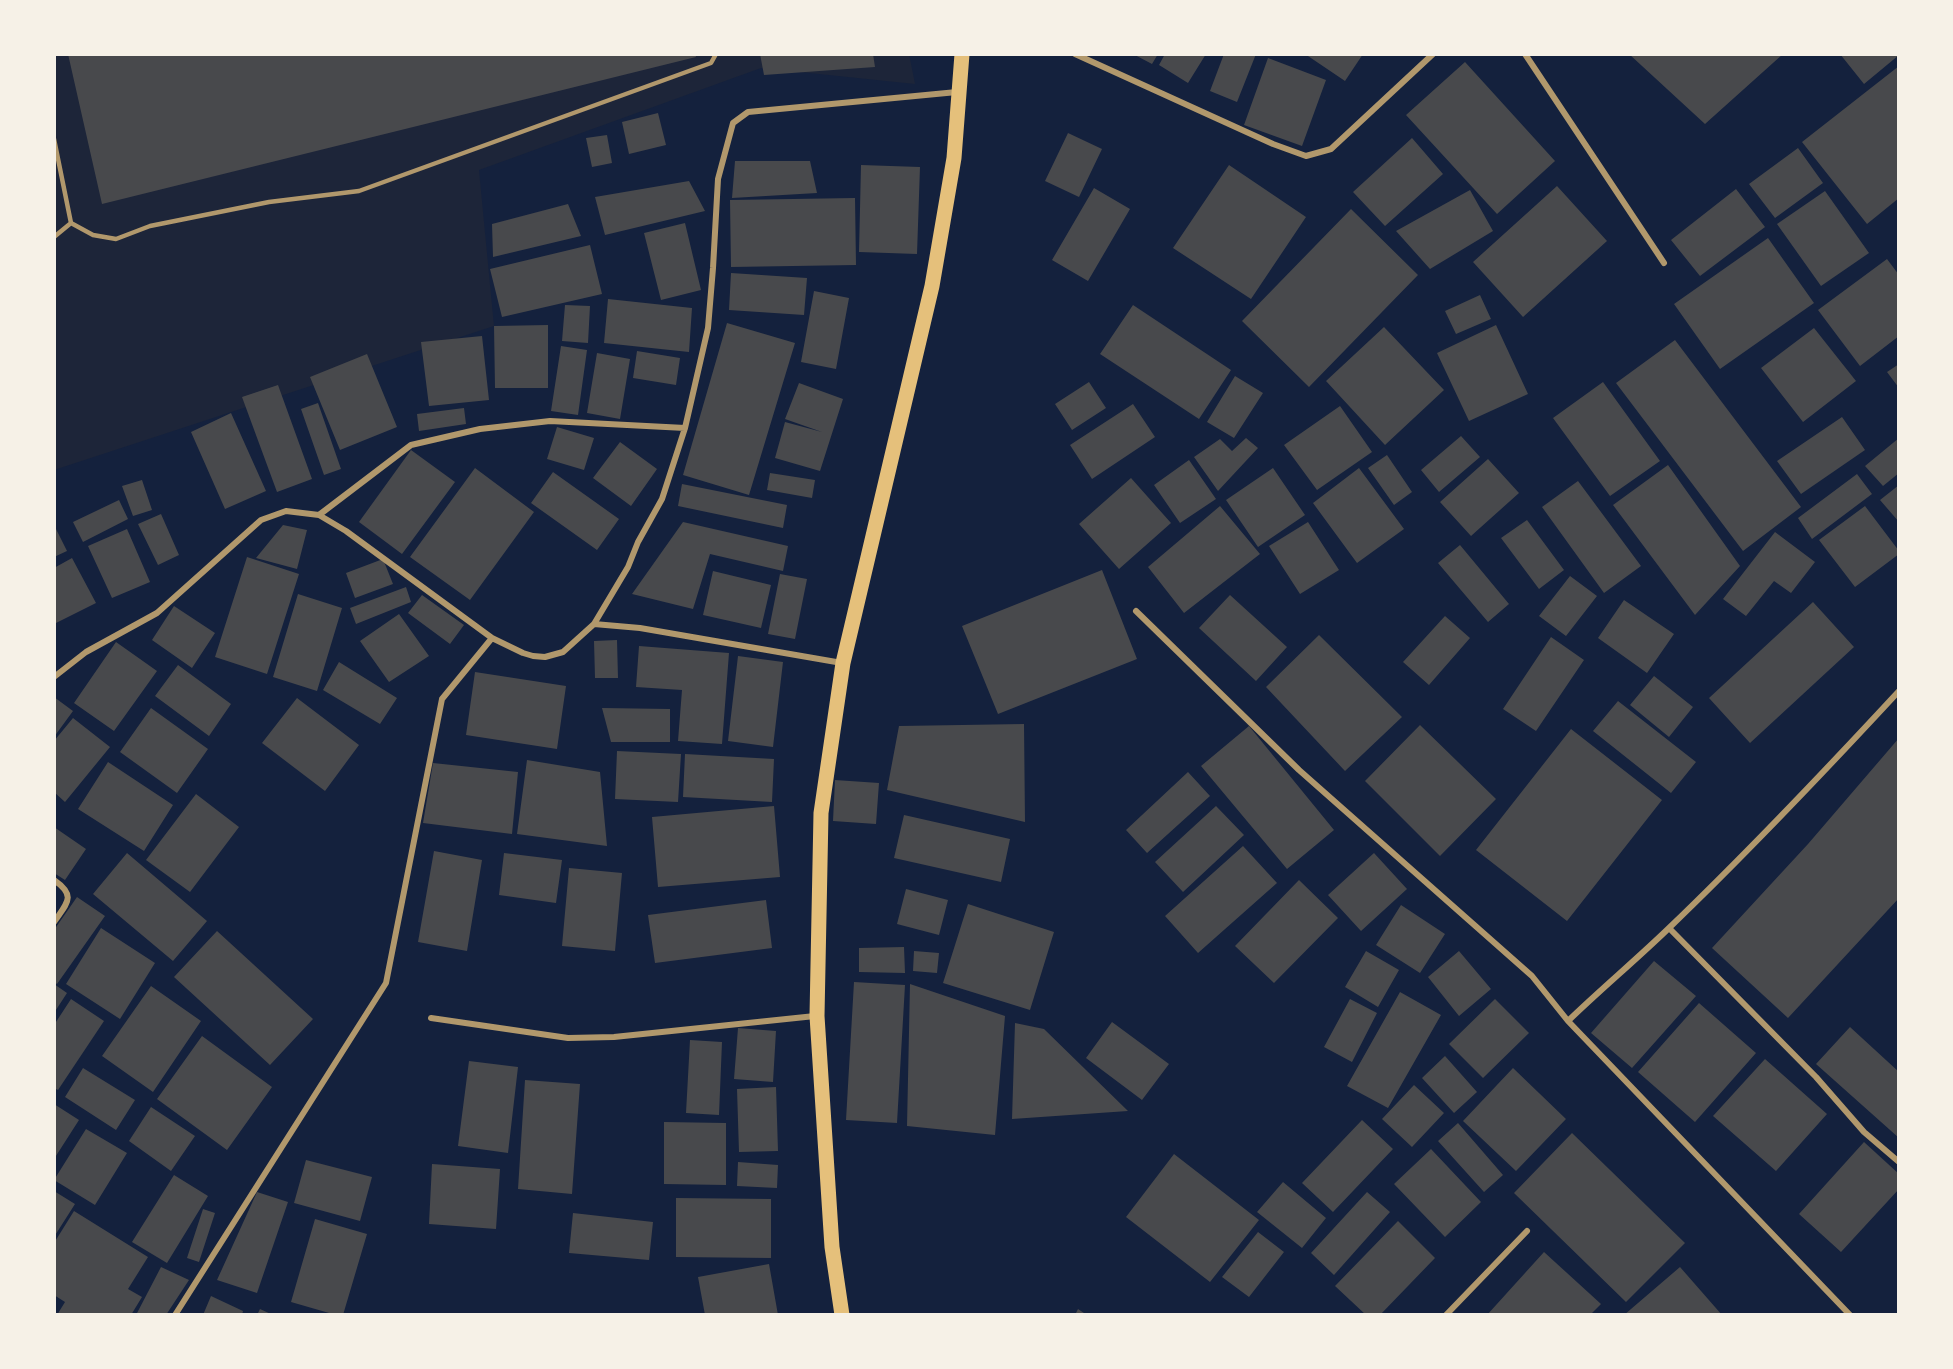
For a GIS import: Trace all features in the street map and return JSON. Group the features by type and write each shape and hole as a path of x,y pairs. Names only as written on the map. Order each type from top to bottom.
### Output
{"main road":[{"path":"842,1315 832,1247 817,1016 821,813 843,663 932,286 954,158 962,54"}],"street":[{"path":"1075,54 1273,144 1306,156 1331,149 1433,54"},
{"path":"1525,54 1664,263"},
{"path":"54,677 86,652 157,613 261,520 286,511 319,515 346,531 492,639 523,653 545,657 563,652 594,624 628,567 638,542 662,499 685,428 708,328 718,179 733,123 748,112 958,91"},
{"path":"319,515 411,445 480,429 550,422 685,428"},
{"path":"1136,611 1299,770 1533,976 1568,1021 1850,1315"},
{"path":"594,624 640,628 843,663"},
{"path":"175,1315 386,983 442,699 492,639"},
{"path":"1568,1021 1669,928 1899,692"},
{"path":"54,880 65,888 68,894 68,900 54,922"},
{"path":"1669,928 1816,1077 1864,1132 1899,1162"},
{"path":"431,1018 568,1038 614,1037 817,1016"},
{"path":"1446,1315 1527,1231"}],"lane":[{"path":"54,140 71,223 93,236 116,240 150,226 269,202 358,191 711,63 716,54"},
{"path":"54,237 71,223"}],"shaded area":[{"path":"54,54 909,54 915,84 761,68 479,170 494,326 54,470"}],"building":[{"path":"68,54 695,54 696,57 102,204"},
{"path":"760,54 873,54 875,67 764,75"},
{"path":"1133,54 1158,54 1152,64"},
{"path":"1165,54 1206,54 1188,83 1159,65"},
{"path":"1224,54 1256,54 1237,102 1210,91"},
{"path":"1305,54 1363,54 1345,81"},
{"path":"1629,54 1783,54 1705,124"},
{"path":"1840,54 1899,54 1899,55 1864,84"},
{"path":"1268,58 1326,80 1302,146 1244,125"},
{"path":"1465,62 1555,161 1497,214 1406,115"},
{"path":"1899,66 1899,198 1867,224 1802,142"},
{"path":"658,113 666,145 629,154 622,122"},
{"path":"1068,133 1102,149 1079,197 1045,181"},
{"path":"607,135 612,163 592,167 586,138"},
{"path":"1412,138 1443,174 1385,226 1353,192"},
{"path":"1798,148 1823,183 1775,218 1749,184"},
{"path":"735,161 810,161 817,193 732,198"},
{"path":"861,165 920,167 917,254 859,252"},
{"path":"1229,165 1306,217 1251,299 1173,248"},
{"path":"689,181 705,211 605,235 595,197"},
{"path":"1557,186 1607,241 1523,317 1473,262"},
{"path":"1094,188 1130,209 1088,281 1052,260"},
{"path":"1736,189 1765,227 1700,276 1671,240"},
{"path":"1470,190 1493,231 1430,269 1396,231"},
{"path":"1825,191 1869,253 1821,286 1777,224"},
{"path":"855,198 856,265 731,267 730,200"},
{"path":"568,204 581,236 493,257 492,224"},
{"path":"1351,209 1418,275 1309,387 1242,321"},
{"path":"685,223 701,290 661,300 644,233"},
{"path":"1768,238 1814,303 1720,369 1674,304"},
{"path":"590,245 602,294 502,317 490,269"},
{"path":"1887,259 1899,275 1899,336 1860,366 1818,310"},
{"path":"731,273 807,278 804,315 729,310"},
{"path":"814,291 849,298 836,369 801,362"},
{"path":"1480,295 1491,319 1456,334 1445,311"},
{"path":"608,299 692,308 689,352 604,343"},
{"path":"565,305 590,306 588,343 562,341"},
{"path":"1133,305 1231,370 1199,419 1100,354"},
{"path":"727,323 795,343 749,495 683,475"},
{"path":"548,325 548,388 495,388 494,326"},
{"path":"1496,325 1528,394 1469,421 1437,353"},
{"path":"1384,327 1444,390 1385,445 1326,381"},
{"path":"1814,328 1856,381 1803,422 1761,368"},
{"path":"482,336 489,400 429,406 421,342"},
{"path":"1675,340 1801,507 1743,551 1616,383"},
{"path":"561,346 587,350 578,415 551,411"},
{"path":"637,351 680,358 676,385 633,378"},
{"path":"597,353 630,359 620,419 587,413"},
{"path":"367,354 397,427 340,450 310,377"},
{"path":"1899,364 1899,388 1887,372"},
{"path":"1235,376 1263,393 1234,438 1207,422"},
{"path":"1089,382 1106,408 1072,430 1055,404"},
{"path":"1603,382 1660,461 1610,496 1553,418"},
{"path":"799,383 843,399 820,471 775,458 785,422 822,432 785,419"},
{"path":"278,385 312,479 277,492 242,397"},
{"path":"318,403 341,469 324,475 301,409"},
{"path":"1133,404 1155,437 1092,479 1070,445"},
{"path":"1340,406 1372,452 1317,490 1284,445"},
{"path":"464,408 466,424 419,431 417,414"},
{"path":"231,413 266,491 225,509 191,432"},
{"path":"1842,417 1865,450 1801,494 1777,461"},
{"path":"557,427 594,438 584,470 547,459"},
{"path":"1461,436 1480,457 1439,492 1421,470"},
{"path":"1246,438 1258,448 1218,491 1194,457 1220,439 1232,451"},
{"path":"1899,438 1899,473 1883,486 1865,466"},
{"path":"620,442 657,469 631,506 593,478"},
{"path":"411,450 455,482 402,554 359,522"},
{"path":"1387,455 1412,492 1394,505 1368,468"},
{"path":"1488,459 1519,493 1471,536 1440,502"},
{"path":"1189,460 1216,499 1180,523 1154,485"},
{"path":"1668,465 1740,566 1695,615 1613,505"},
{"path":"475,468 534,512 470,600 410,557"},
{"path":"1273,468 1305,515 1258,547 1226,500"},
{"path":"1359,468 1404,529 1357,563 1313,503"},
{"path":"553,472 619,519 597,550 531,503"},
{"path":"770,473 815,480 812,498 767,490"},
{"path":"1857,474 1872,494 1812,539 1798,518"},
{"path":"1131,478 1171,523 1119,569 1079,524"},
{"path":"142,480 152,510 133,516 122,486"},
{"path":"1578,481 1641,566 1604,593 1542,507"},
{"path":"682,484 787,505 783,528 678,506"},
{"path":"1899,485 1899,522 1880,500"},
{"path":"119,500 128,519 83,542 73,522"},
{"path":"1220,506 1260,554 1184,613 1148,567"},
{"path":"1865,506 1899,554 1855,587 1819,540"},
{"path":"161,514 179,555 158,565 138,524"},
{"path":"1527,520 1564,570 1539,589 1501,538"},
{"path":"683,522 788,546 783,571 710,554 693,609 632,594"},
{"path":"1308,522 1339,570 1300,594 1269,546"},
{"path":"54,525 67,551 54,557"},
{"path":"283,525 307,530 297,569 256,558"},
{"path":"127,529 150,582 112,598 88,546"},
{"path":"1775,532 1815,562 1791,593 1774,581 1746,616 1723,599"},
{"path":"1460,545 1509,604 1488,622 1438,563"},
{"path":"247,557 299,574 267,674 215,657"},
{"path":"72,558 96,603 54,624 54,568"},
{"path":"383,559 393,584 355,598 346,573"},
{"path":"1102,570 1137,659 998,714 962,626"},
{"path":"713,571 771,585 761,628 703,615"},
{"path":"780,574 807,579 795,639 768,634"},
{"path":"1570,576 1597,596 1566,636 1539,616"},
{"path":"406,587 411,602 356,624 350,608"},
{"path":"298,594 342,608 317,691 273,677"},
{"path":"422,595 464,625 450,644 408,613"},
{"path":"1230,595 1287,647 1256,681 1199,628"},
{"path":"1624,600 1674,634 1647,673 1598,638"},
{"path":"1813,602 1854,647 1750,743 1709,698"},
{"path":"174,606 215,633 192,668 152,640"},
{"path":"399,614 429,656 389,682 360,641"},
{"path":"1445,616 1470,638 1429,685 1403,662"},
{"path":"1319,635 1402,717 1345,771 1266,687"},
{"path":"1551,637 1584,660 1536,731 1503,709"},
{"path":"617,640 618,678 595,678 594,641"},
{"path":"116,642 157,671 114,731 74,703"},
{"path":"639,646 729,653 722,744 678,741 682,690 636,687"},
{"path":"738,656 783,662 773,747 728,741"},
{"path":"339,662 397,698 380,724 323,690"},
{"path":"178,665 231,704 209,736 155,696"},
{"path":"475,672 566,686 557,749 466,735"},
{"path":"1654,676 1693,707 1669,737 1630,705"},
{"path":"54,697 73,711 54,737"},
{"path":"297,698 359,745 325,791 262,743"},
{"path":"1618,701 1696,762 1671,793 1593,731"},
{"path":"151,708 208,749 177,793 120,752"},
{"path":"602,708 670,709 670,742 611,742"},
{"path":"73,718 110,747 65,802 54,792 54,741"},
{"path":"1024,724 1025,822 887,790 899,726"},
{"path":"1420,725 1496,799 1440,856 1365,781"},
{"path":"1249,726 1334,830 1287,869 1201,766"},
{"path":"1571,729 1662,800 1567,921 1476,850"},
{"path":"1899,738 1899,898 1788,1018 1712,948 1808,844"},
{"path":"617,751 681,754 678,802 615,799"},
{"path":"685,754 774,759 772,802 683,797"},
{"path":"527,760 600,772 607,846 517,834"},
{"path":"108,762 173,805 144,851 78,809"},
{"path":"433,763 518,772 512,834 423,823"},
{"path":"1188,772 1210,796 1147,853 1126,830"},
{"path":"835,780 879,783 876,824 833,821"},
{"path":"196,794 239,827 190,892 146,860"},
{"path":"774,806 780,877 658,887 652,817"},
{"path":"1216,806 1244,835 1183,892 1155,862"},
{"path":"904,815 1010,839 1001,882 894,858"},
{"path":"54,827 86,849 65,880 54,873"},
{"path":"1243,846 1277,883 1198,953 1165,916"},
{"path":"434,851 482,860 467,951 418,942"},
{"path":"127,853 207,921 173,961 93,894"},
{"path":"504,853 562,860 556,903 499,895"},
{"path":"1374,853 1407,889 1361,931 1328,895"},
{"path":"569,868 622,873 615,951 562,946"},
{"path":"1299,880 1338,918 1274,983 1235,946"},
{"path":"906,889 948,900 939,935 897,924"},
{"path":"77,897 105,916 57,984 54,982 54,930"},
{"path":"766,900 772,948 655,963 648,915"},
{"path":"968,904 1054,932 1030,1010 943,983"},
{"path":"1401,905 1445,934 1420,973 1376,945"},
{"path":"101,928 155,963 120,1019 66,984"},
{"path":"217,931 313,1019 270,1065 174,977"},
{"path":"904,947 905,973 859,972 859,948"},
{"path":"914,951 939,953 937,973 913,971"},
{"path":"1366,951 1399,970 1378,1007 1345,987"},
{"path":"1459,951 1491,989 1459,1016 1428,977"},
{"path":"1654,961 1696,996 1632,1068 1591,1033"},
{"path":"854,982 905,985 897,1123 846,1120"},
{"path":"54,984 67,993 54,1013"},
{"path":"910,984 1005,1016 995,1135 907,1126"},
{"path":"151,986 201,1021 153,1092 102,1056"},
{"path":"1400,992 1441,1015 1388,1108 1347,1086"},
{"path":"71,999 104,1021 58,1090 54,1088 54,1025"},
{"path":"1350,999 1377,1013 1352,1062 1324,1047"},
{"path":"1495,999 1529,1033 1483,1078 1449,1044"},
{"path":"1699,1003 1756,1053 1695,1122 1638,1072"},
{"path":"1112,1022 1169,1064 1142,1100 1086,1058"},
{"path":"1015,1023 1044,1029 1128,1111 1012,1119"},
{"path":"1850,1027 1899,1072 1899,1138 1816,1064"},
{"path":"738,1028 776,1031 773,1082 734,1079"},
{"path":"202,1036 272,1087 227,1150 157,1099"},
{"path":"690,1040 722,1042 719,1115 686,1113"},
{"path":"1445,1056 1477,1092 1454,1113 1422,1078"},
{"path":"1765,1059 1827,1114 1776,1171 1713,1116"},
{"path":"469,1061 518,1067 508,1153 458,1146"},
{"path":"83,1068 135,1100 116,1130 65,1097"},
{"path":"1513,1068 1566,1119 1516,1171 1463,1121"},
{"path":"525,1080 580,1084 572,1194 518,1189"},
{"path":"1414,1085 1444,1113 1412,1147 1382,1119"},
{"path":"776,1087 778,1151 739,1152 737,1089"},
{"path":"54,1104 79,1120 54,1159"},
{"path":"151,1107 195,1136 171,1171 129,1141"},
{"path":"1362,1120 1393,1149 1333,1212 1302,1183"},
{"path":"664,1122 726,1123 726,1185 664,1184"},
{"path":"1458,1123 1503,1175 1484,1192 1438,1141"},
{"path":"86,1129 127,1153 95,1205 54,1180"},
{"path":"1572,1133 1685,1243 1626,1302 1514,1193"},
{"path":"1864,1142 1899,1174 1899,1189 1841,1252 1799,1214"},
{"path":"1431,1149 1481,1202 1445,1237 1394,1184"},
{"path":"1174,1154 1259,1220 1210,1282 1126,1217"},
{"path":"306,1160 372,1177 360,1221 294,1203"},
{"path":"738,1162 778,1165 777,1188 737,1186"},
{"path":"432,1164 500,1169 496,1229 429,1224"},
{"path":"174,1175 208,1196 167,1263 132,1242"},
{"path":"1283,1182 1326,1218 1302,1248 1257,1212"},
{"path":"54,1191 75,1204 54,1237"},
{"path":"257,1192 288,1202 257,1293 217,1280"},
{"path":"1367,1192 1390,1212 1334,1275 1311,1253"},
{"path":"676,1198 771,1199 771,1258 676,1257"},
{"path":"203,1209 215,1213 199,1262 187,1258"},
{"path":"74,1211 148,1257 128,1289 142,1297 131,1315 57,1315 65,1302 54,1295 54,1243"},
{"path":"573,1213 653,1222 649,1260 569,1253"},
{"path":"315,1219 367,1234 343,1315 291,1302"},
{"path":"1398,1221 1435,1258 1380,1315 1366,1315 1335,1286"},
{"path":"1258,1232 1284,1252 1249,1297 1222,1277"},
{"path":"1544,1252 1601,1304 1590,1315 1487,1315"},
{"path":"769,1264 778,1315 705,1315 698,1277"},
{"path":"161,1267 189,1280 166,1315 136,1315"},
{"path":"1680,1267 1722,1315 1624,1315"},
{"path":"211,1296 243,1311 242,1315 203,1315"},
{"path":"260,1309 273,1315 257,1315"},
{"path":"1078,1309 1087,1315 1075,1315"}]}
